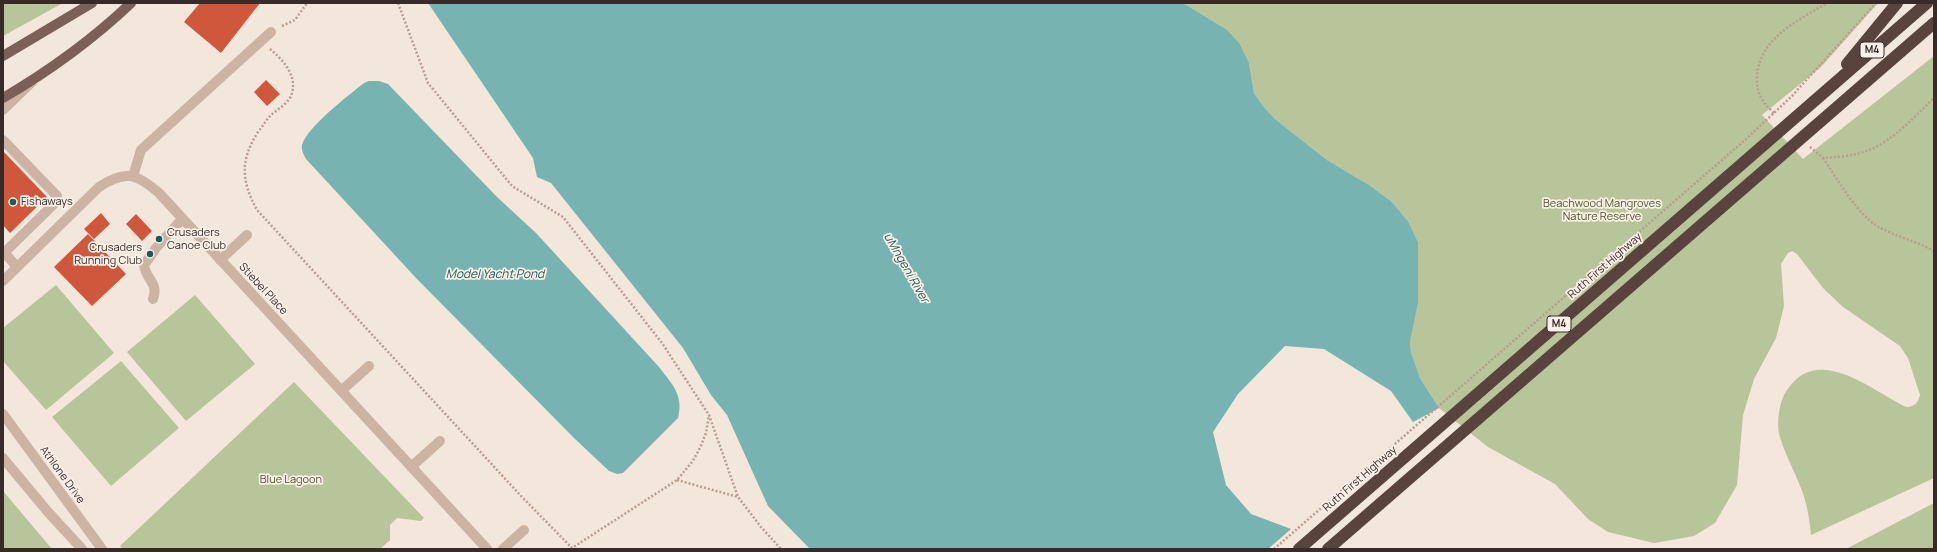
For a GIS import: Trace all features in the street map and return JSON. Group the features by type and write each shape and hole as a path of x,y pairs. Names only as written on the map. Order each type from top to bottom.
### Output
{"highway":[{"path":"1822,94 1897,3"},
{"name":"Ruth First Highway","path":"1299,549 1927,3"},
{"name":"M4","path":"1328,549 1934,23"},
{"path":"1841,104 1934,34"}],"main road":[{"path":"3,56 92,3"},
{"path":"3,98 34,80 94,36 131,3"}],"street":[{"path":"3,281 99,187 123,175 133,176 141,150 271,32"},
{"path":"3,110 34,80"},
{"path":"3,140 57,196 57,201 4,252 18,267"},
{"name":"Stiebel Place","path":"133,176 146,182 182,218 488,549"},
{"path":"153,299 155,286 145,272 144,265 146,260 182,218"},
{"path":"220,260 247,235"},
{"path":"341,391 369,366"},
{"name":"Athlone Drive","path":"3,414 102,549"},
{"path":"411,467 440,441"},
{"path":"3,458 48,512 82,549"},
{"path":"503,549 524,530"}],"path":[{"path":"271,32 295,20 307,3"},
{"path":"398,3 428,82 512,186 563,217 662,343 709,415 738,497 761,527 781,549"},
{"path":"1274,549 1745,140 1791,97 1876,3"},
{"path":"262,41 288,67 293,88 289,99 267,120 251,143 245,157 245,181 248,192 257,210 522,497 572,548 677,480 692,462 700,448 706,433 709,415"},
{"path":"1823,158 1853,202 1877,225 1918,242 1934,251"},
{"path":"677,480 738,497"}],"green space":[{"path":"3,3 63,3 3,36"},
{"name":"Beachwood Mangroves Nature Reserve","path":"1183,3 1878,3 1821,67 1762,115 1803,159 1934,56 1934,478 1811,535 1805,499 1783,446 1778,426 1780,406 1787,390 1800,377 1814,370 1829,370 1845,374 1906,407 1916,404 1920,395 1908,358 1900,346 1843,307 1823,288 1797,254 1792,251 1788,253 1781,264 1784,306 1776,338 1754,379 1743,415 1737,485 1715,523 1694,536 1654,543 1608,532 1588,519 1555,484 1488,447 1439,408 1420,378 1411,354 1410,341 1418,242 1408,221 1391,201 1369,185 1327,160 1275,119 1254,93 1249,63 1226,29"},
{"path":"56,285 114,353 46,410 3,361 3,328"},
{"path":"195,295 255,364 186,421 127,352"},
{"path":"121,361 179,428 111,486 52,417"},
{"name":"Blue Lagoon","path":"294,382 424,518 421,521 397,518 390,525 390,540 380,549 123,549 120,546"},
{"path":"3,491 52,549 3,549"},
{"path":"1934,503 1934,549 1846,549"}],"water":[{"name":"uMngeni River","path":"428,3 1183,3 1226,29 1239,43 1249,63 1254,93 1275,119 1327,160 1369,185 1391,201 1408,221 1418,242 1418,302 1410,341 1411,353 1420,378 1439,408 1413,422 1391,391 1324,349 1285,346 1238,394 1213,432 1226,485 1251,514 1291,529 1268,549 810,549 768,506 727,415 711,395 683,348 551,183 537,177 533,158"},
{"name":"Model Yacht Pond","path":"369,81 379,81 388,84 497,197 536,233 659,367 676,390 679,403 678,418 623,473 617,474 609,471 574,438 417,279 306,159 302,151 302,145 312,129 339,103 364,83"}],"building":[{"path":"200,3 260,3 221,53 184,22"},
{"path":"266,80 280,94 267,106 254,92"},
{"path":"3,151 47,197 10,233 3,225"},
{"path":"101,213 110,224 94,239 84,229"},
{"path":"136,214 152,231 142,241 126,224"},
{"path":"88,234 126,274 92,306 54,267"}],"place":[{"name":"Fishaways","path":"13,202"},
{"name":"Crusaders Canoe Club","path":"159,239"},
{"name":"Crusaders Running Club","path":"150,254"}]}
